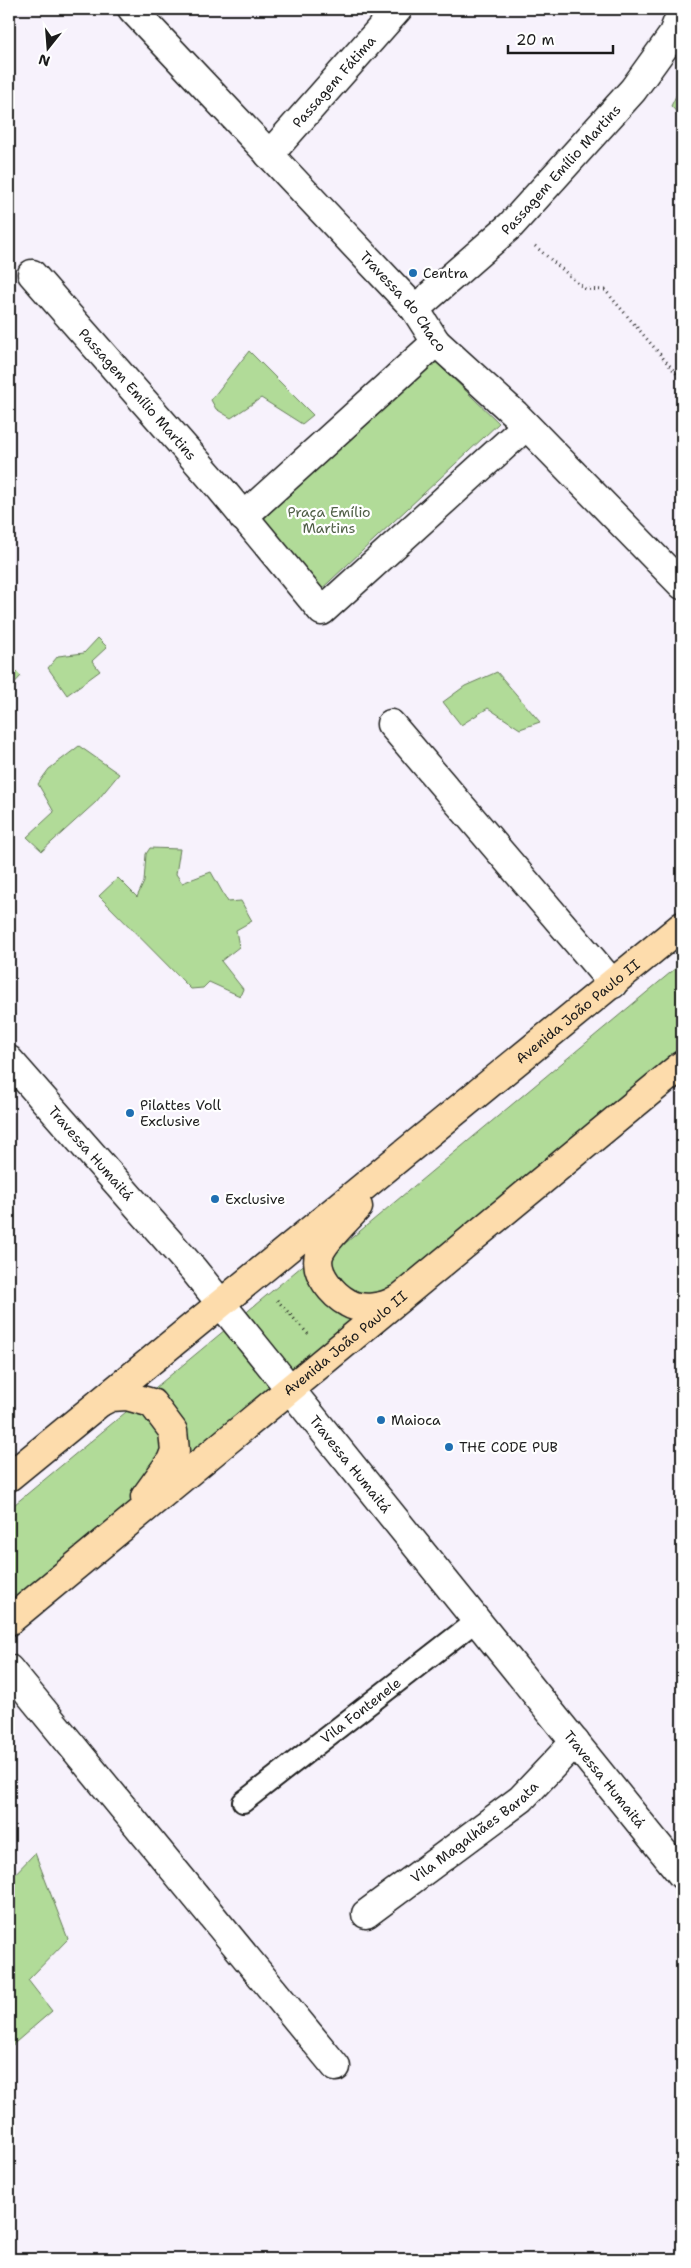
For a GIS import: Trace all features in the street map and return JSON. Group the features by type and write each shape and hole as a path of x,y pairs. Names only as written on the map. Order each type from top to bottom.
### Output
{"main road":[{"name":"Avenida João Paulo II","path":"9,1477 220,1302 682,926"},
{"name":"Avenida João Paulo II","path":"9,1621 291,1390 328,1357 682,1065"},
{"path":"374,1177 364,1200 322,1248 318,1258 320,1269 323,1278 348,1303 360,1306 389,1305 402,1296"},
{"path":"95,1405 111,1397 139,1398 152,1403 174,1430 175,1451 171,1461 118,1532"}],"street":[{"name":"Travessa do Chaco","path":"132,9 415,309 436,342 526,426 682,585"},
{"name":"Passagem Fátima","path":"269,154 398,9"},
{"name":"Passagem Emílio Martins","path":"415,309 511,225 634,90 672,36 682,10"},
{"name":"Passagem Emílio Martins","path":"32,274 220,489 322,611 526,426"},
{"path":"242,517 436,342"},
{"path":"391,724 613,984"},
{"name":"Travessa Humaitá","path":"9,1060 220,1302 682,1875"},
{"path":"9,1669 336,2068"},
{"name":"Vila Magalhães Barata","path":"366,1914 521,1799 575,1742"}],"lane":[{"name":"Vila Fontenele","path":"244,1802 477,1620"}],"path":[{"path":"511,225 585,289 605,290 682,380"},
{"path":"255,1275 328,1357"}],"green space":[{"path":"682,84 682,118 671,106"},
{"path":"249,351 313,415 302,424 261,398 231,418 216,409 211,400"},
{"name":"Praça Emílio Martins","path":"434,360 499,423 315,595 259,523"},
{"path":"98,638 107,647 92,661 100,671 67,695 48,668 58,656 84,653"},
{"path":"9,664 21,676 9,689"},
{"path":"497,672 540,722 520,729 488,708 461,725 443,702 465,686"},
{"path":"79,746 119,774 96,802 42,851 27,837 54,812 38,784 49,769"},
{"path":"150,848 180,849 176,874 182,883 211,872 228,902 241,901 252,921 236,930 239,947 221,961 243,989 240,996 209,982 203,988 191,989 99,896 118,878 137,897 144,882 146,854"},
{"path":"682,963 682,1057 395,1294 351,1299 324,1261"},
{"path":"313,1257 365,1315 9,1605 9,1509"},
{"path":"35,1853 68,1939 28,1980 52,2011 9,2048 9,1880"}],"place":[{"name":"Centra","path":"413,273"},
{"name":"Pilattes Voll Exclusive","path":"130,1113"},
{"name":"Exclusive","path":"215,1199"},
{"name":"Maioca","path":"381,1420"},
{"name":"THE CODE PUB","path":"449,1447"}]}
